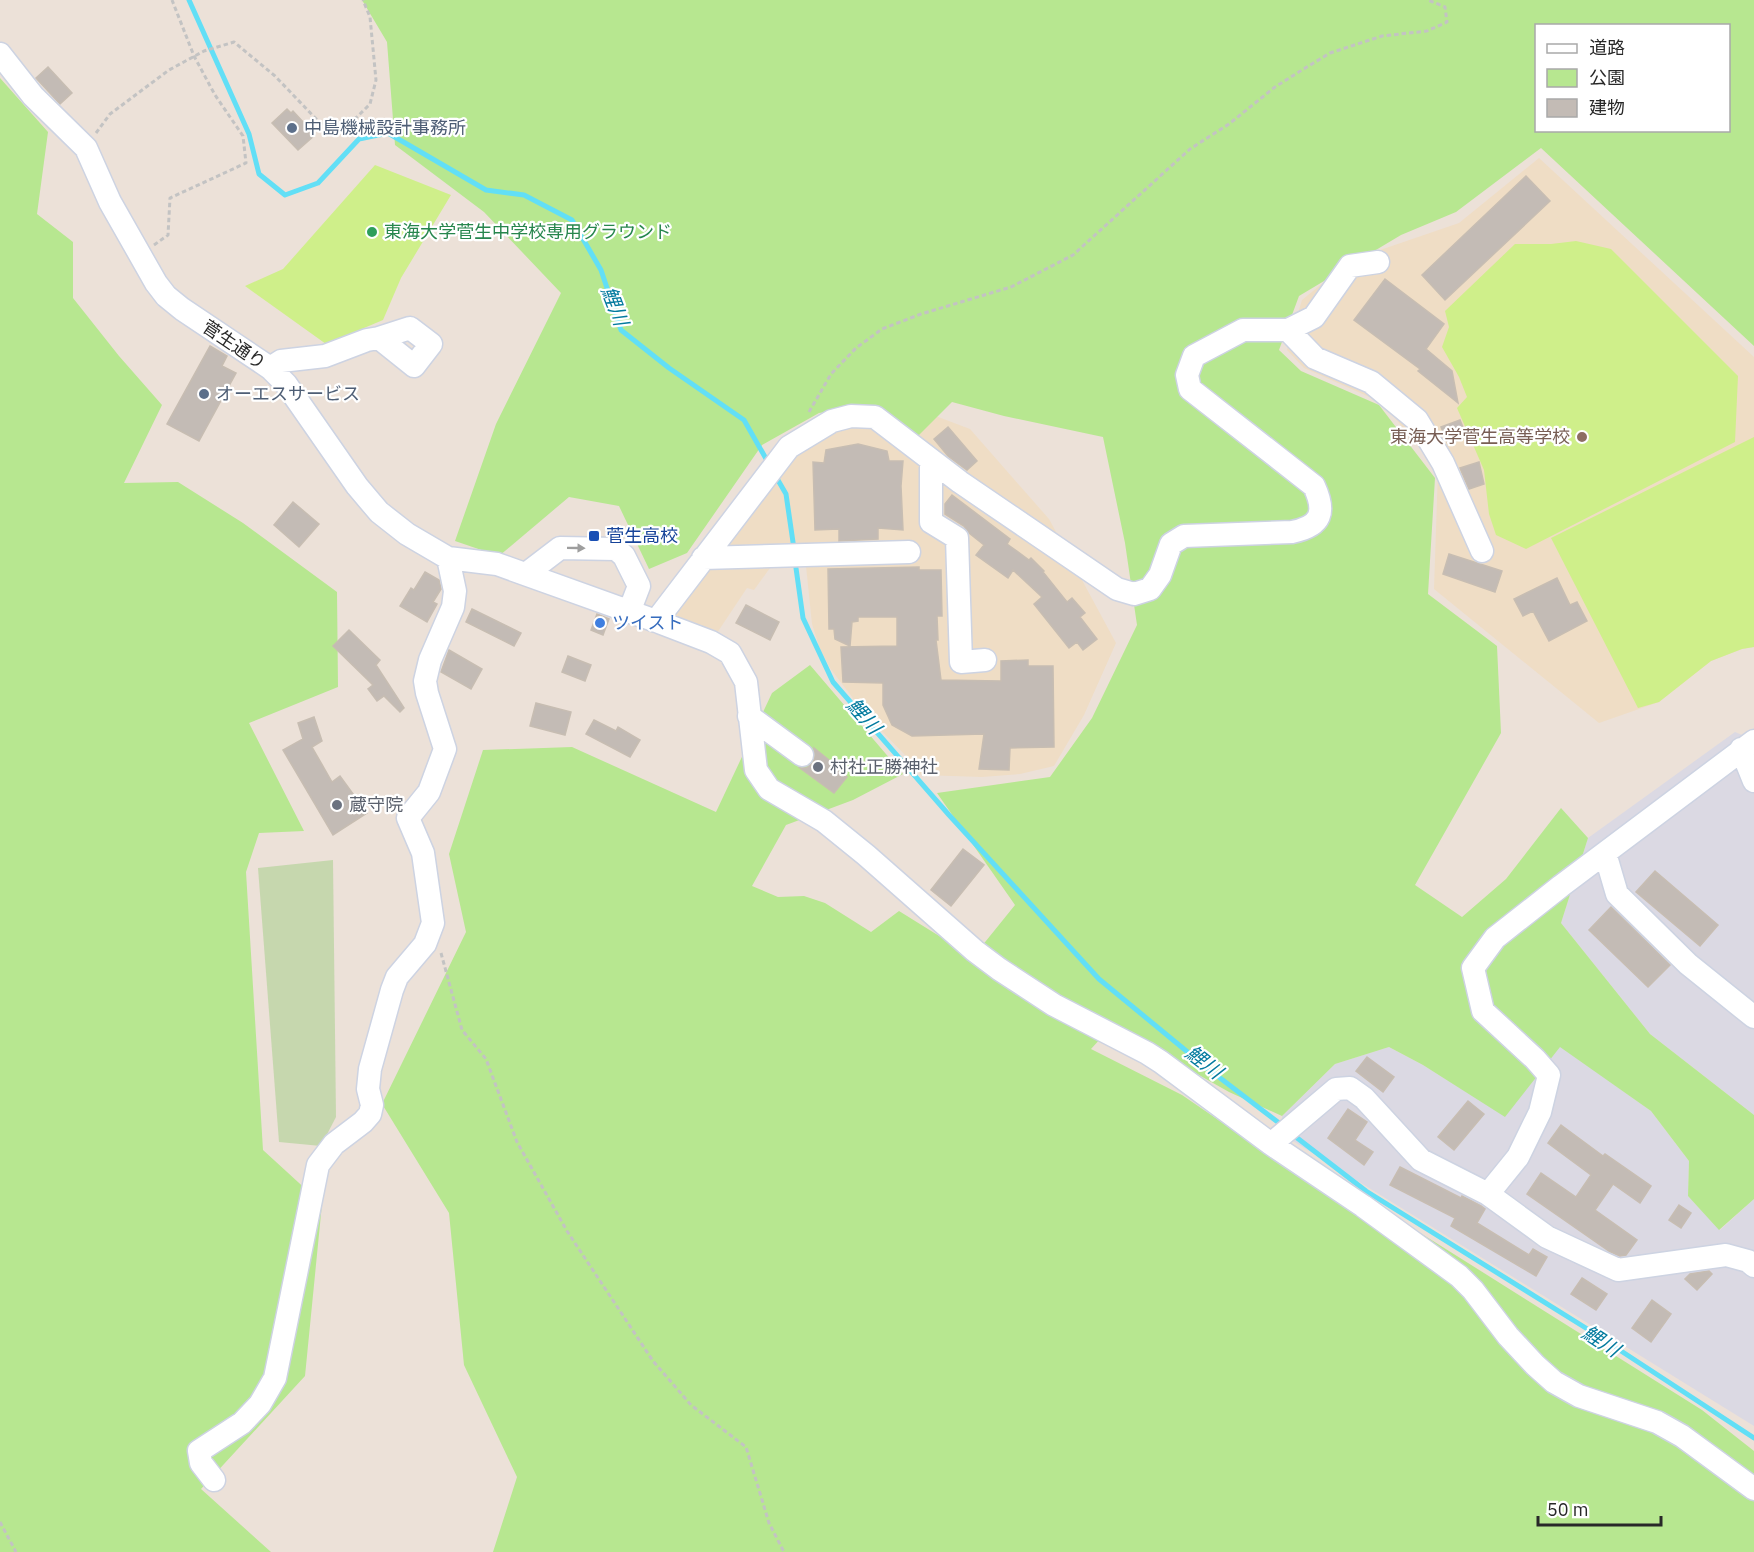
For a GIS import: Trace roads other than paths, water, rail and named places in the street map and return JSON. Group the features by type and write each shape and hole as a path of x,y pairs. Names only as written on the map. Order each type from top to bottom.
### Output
{"street":[{"name":"菅生通り","path":"0,54 33,96 86,148 110,202 156,283 166,296 270,368 286,384 357,486 379,512 407,534 448,558 497,564 711,642 730,653 746,682 756,770 768,789 824,821 999,969 1054,1005 1147,1053 1275,1141 1459,1276 1473,1290 1508,1336 1554,1382 1579,1396 1657,1422 1682,1436 1754,1490"},
{"path":"656,621 789,447 832,421 851,416 875,417 960,482 1117,589 1134,594 1150,589 1160,575 1172,544 1184,536 1292,532 1307,529 1318,519 1321,502 1314,486 1190,389 1187,375 1194,356 1244,330 1288,330 1314,317 1350,266 1378,262"},
{"path":"1288,330 1315,358 1371,382 1417,420 1443,463 1482,551"},
{"path":"270,368 281,361 325,356 367,340 379,338"},
{"path":"931,460 931,522 957,537 961,662 985,660"},
{"path":"526,574 560,548 616,549 624,556 639,586 629,612"},
{"path":"703,558 909,552"},
{"path":"214,1480 201,1463 199,1451 242,1423 260,1404 275,1378 318,1165 334,1144 370,1114 372,1105 368,1089 370,1069 392,990 397,977 425,944 433,923 423,853 408,818 429,792 445,749 425,681 438,639 453,607 455,591 448,558"},
{"path":"749,716 802,755"},
{"path":"1488,1194 1518,1157 1540,1112 1549,1075 1483,1011 1473,968 1495,938 1748,745 1754,781"},
{"path":"1605,853 1617,894 1688,964 1754,1017"},
{"path":"1275,1141 1336,1089 1350,1088 1364,1098 1421,1160 1488,1194 1547,1237 1618,1270 1726,1255 1749,1261 1754,1266"}],"waterway":[{"name":"鯉川","path":"189,0 249,134 259,174 285,195 318,183 359,139 388,133 486,190 524,195 572,220 601,270 621,330 669,368 744,420 769,464"},
{"name":"鯉川","path":"775,475 786,494 794,549"},
{"name":"鯉川","path":"795,561 803,618 833,682 949,815 1099,979 1207,1068 1283,1126"},
{"name":"鯉川","path":"1292,1134 1366,1191 1589,1330 1754,1438"}],"place":[{"name":"中島機械設計事務所","path":"292,128"},
{"name":"東海大学菅生中学校専用グラウンド","path":"372,232"},
{"name":"オーエスサービス","path":"204,394"},
{"name":"東海大学菅生高等学校","path":"1582,437"},
{"name":"菅生高校","path":"594,536"},
{"name":"ツイスト","path":"600,623"},
{"name":"村社正勝神社","path":"818,767"},
{"name":"蔵守院","path":"337,805"}]}
